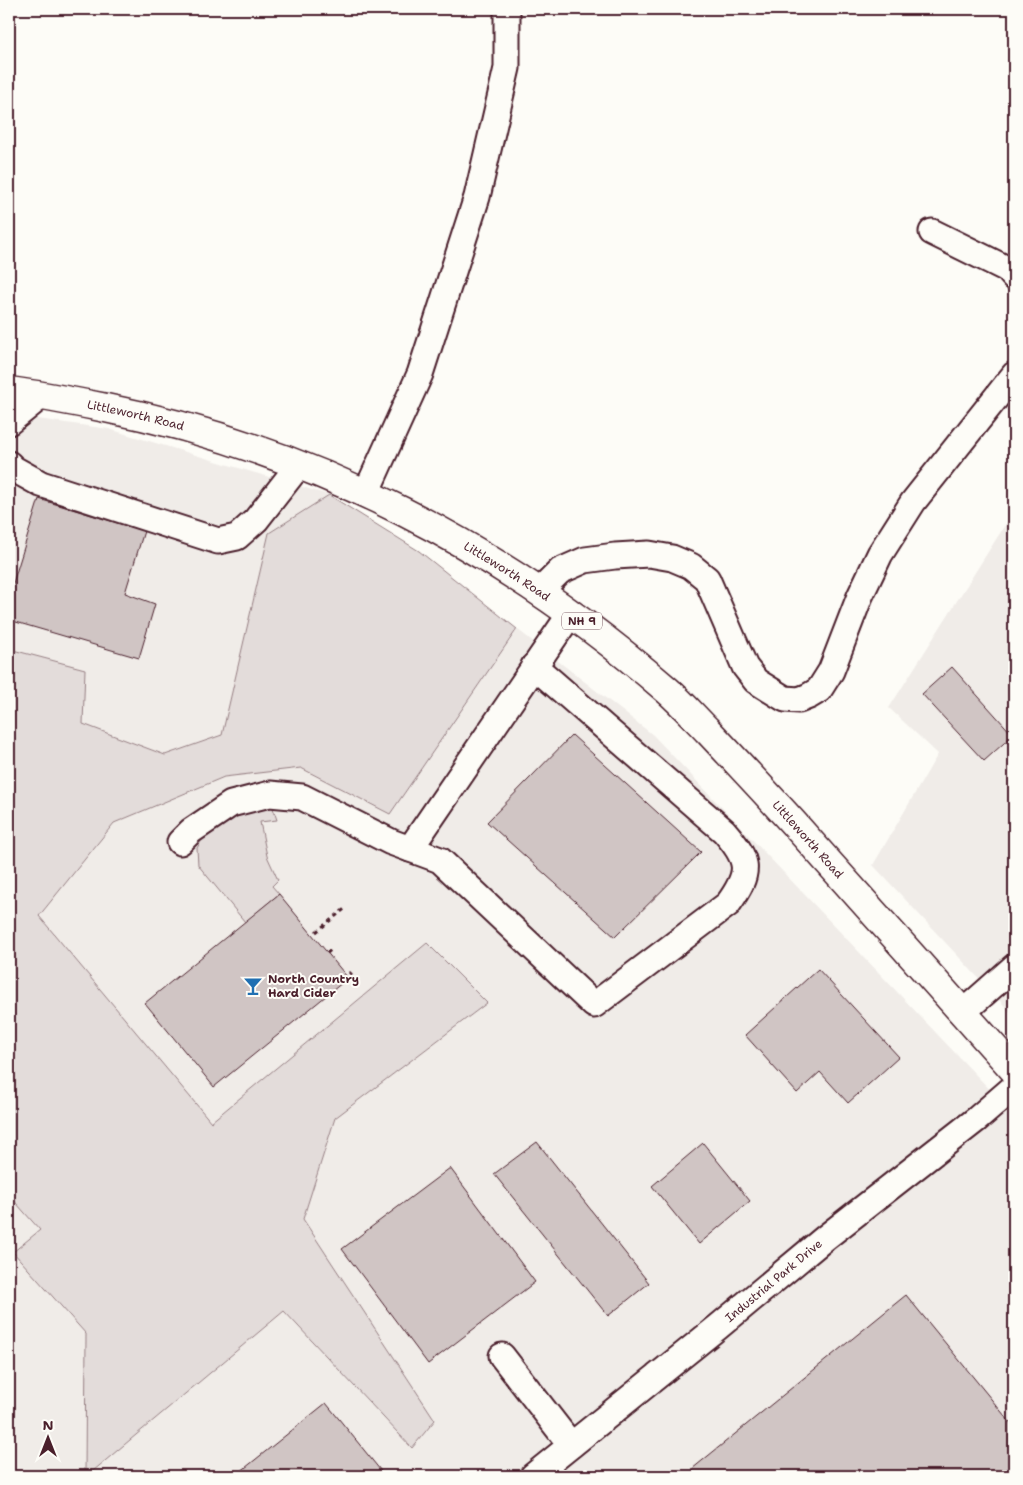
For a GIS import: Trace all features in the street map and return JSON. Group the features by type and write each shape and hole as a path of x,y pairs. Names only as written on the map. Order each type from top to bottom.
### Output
{"main road":[{"name":"Littleworth Road","path":"9,391 132,413 235,442 299,465 366,493 428,524 540,591 571,613 668,691 699,722 743,767 1014,1070"}],"street":[{"path":"366,493 420,374 477,197 507,68 508,9"},
{"path":"932,232 1007,269 1014,277"},
{"path":"540,591 560,571 585,560 649,554 672,558 691,566 707,579 745,668 756,681 785,699 799,700 809,696 819,690 831,671 860,596 889,539 913,502 1014,375"},
{"path":"9,422 41,396"},
{"path":"9,464 14,469 41,484 218,541 237,537 256,520 299,465"},
{"path":"410,849 571,613"},
{"path":"180,842 191,831 231,804 270,794 302,797 391,842 440,860 594,1005 728,904 740,887 745,874 743,859 736,845 724,831 534,666"},
{"path":"962,1012 1014,967"},
{"name":"Industrial Park Drive","path":"545,1473 571,1445 825,1238 977,1119 1014,1087"},
{"path":"502,1356 571,1445"}],"path":[{"path":"316,932 347,907"}],"shaded area":[{"path":"9,415 109,429 329,495 269,533 222,735 165,755 82,724 85,669 9,649"},
{"path":"329,495 419,551 517,629 390,814 301,768 224,777 114,823 39,916 211,1122 427,943 487,1003 335,1118 303,1219 435,1420 412,1448 284,1311 85,1476 86,1334 13,1252 40,1230 9,1195 9,649 85,669 83,724 165,755 222,735 269,533"},
{"path":"1014,511 1014,1016 873,865 938,754 889,708"},
{"path":"517,629 653,735 1014,1115 1014,1476 87,1476 284,1311 412,1448 435,1420 303,1219 335,1118 487,1003 427,944 211,1122 39,916 114,823 224,777 301,768 390,814"},
{"path":"272,805 277,820 260,822 267,856 278,880 272,886 279,894 245,922 198,865 197,848 206,833 231,815"},
{"path":"9,1195 40,1230 13,1252 86,1334 85,1476 9,1476"}],"building":[{"path":"39,499 144,531 125,593 155,604 139,658 9,620 9,596"},
{"path":"952,667 1013,735 984,761 922,694"},
{"path":"572,735 701,852 615,937 487,822"},
{"name":"North Country Hard Cider","path":"279,894 348,978 214,1087 145,1003"},
{"path":"818,969 899,1057 848,1103 820,1072 797,1093 745,1035"},
{"path":"537,1142 649,1283 608,1316 494,1174"},
{"path":"703,1143 750,1201 699,1244 652,1186"},
{"path":"450,1168 535,1282 428,1364 342,1249"},
{"path":"906,1295 1014,1427 1014,1476 698,1476 692,1469"},
{"path":"326,1403 385,1476 235,1476"}],"place":[{"name":"North Country Hard Cider","path":"253,986"}]}
